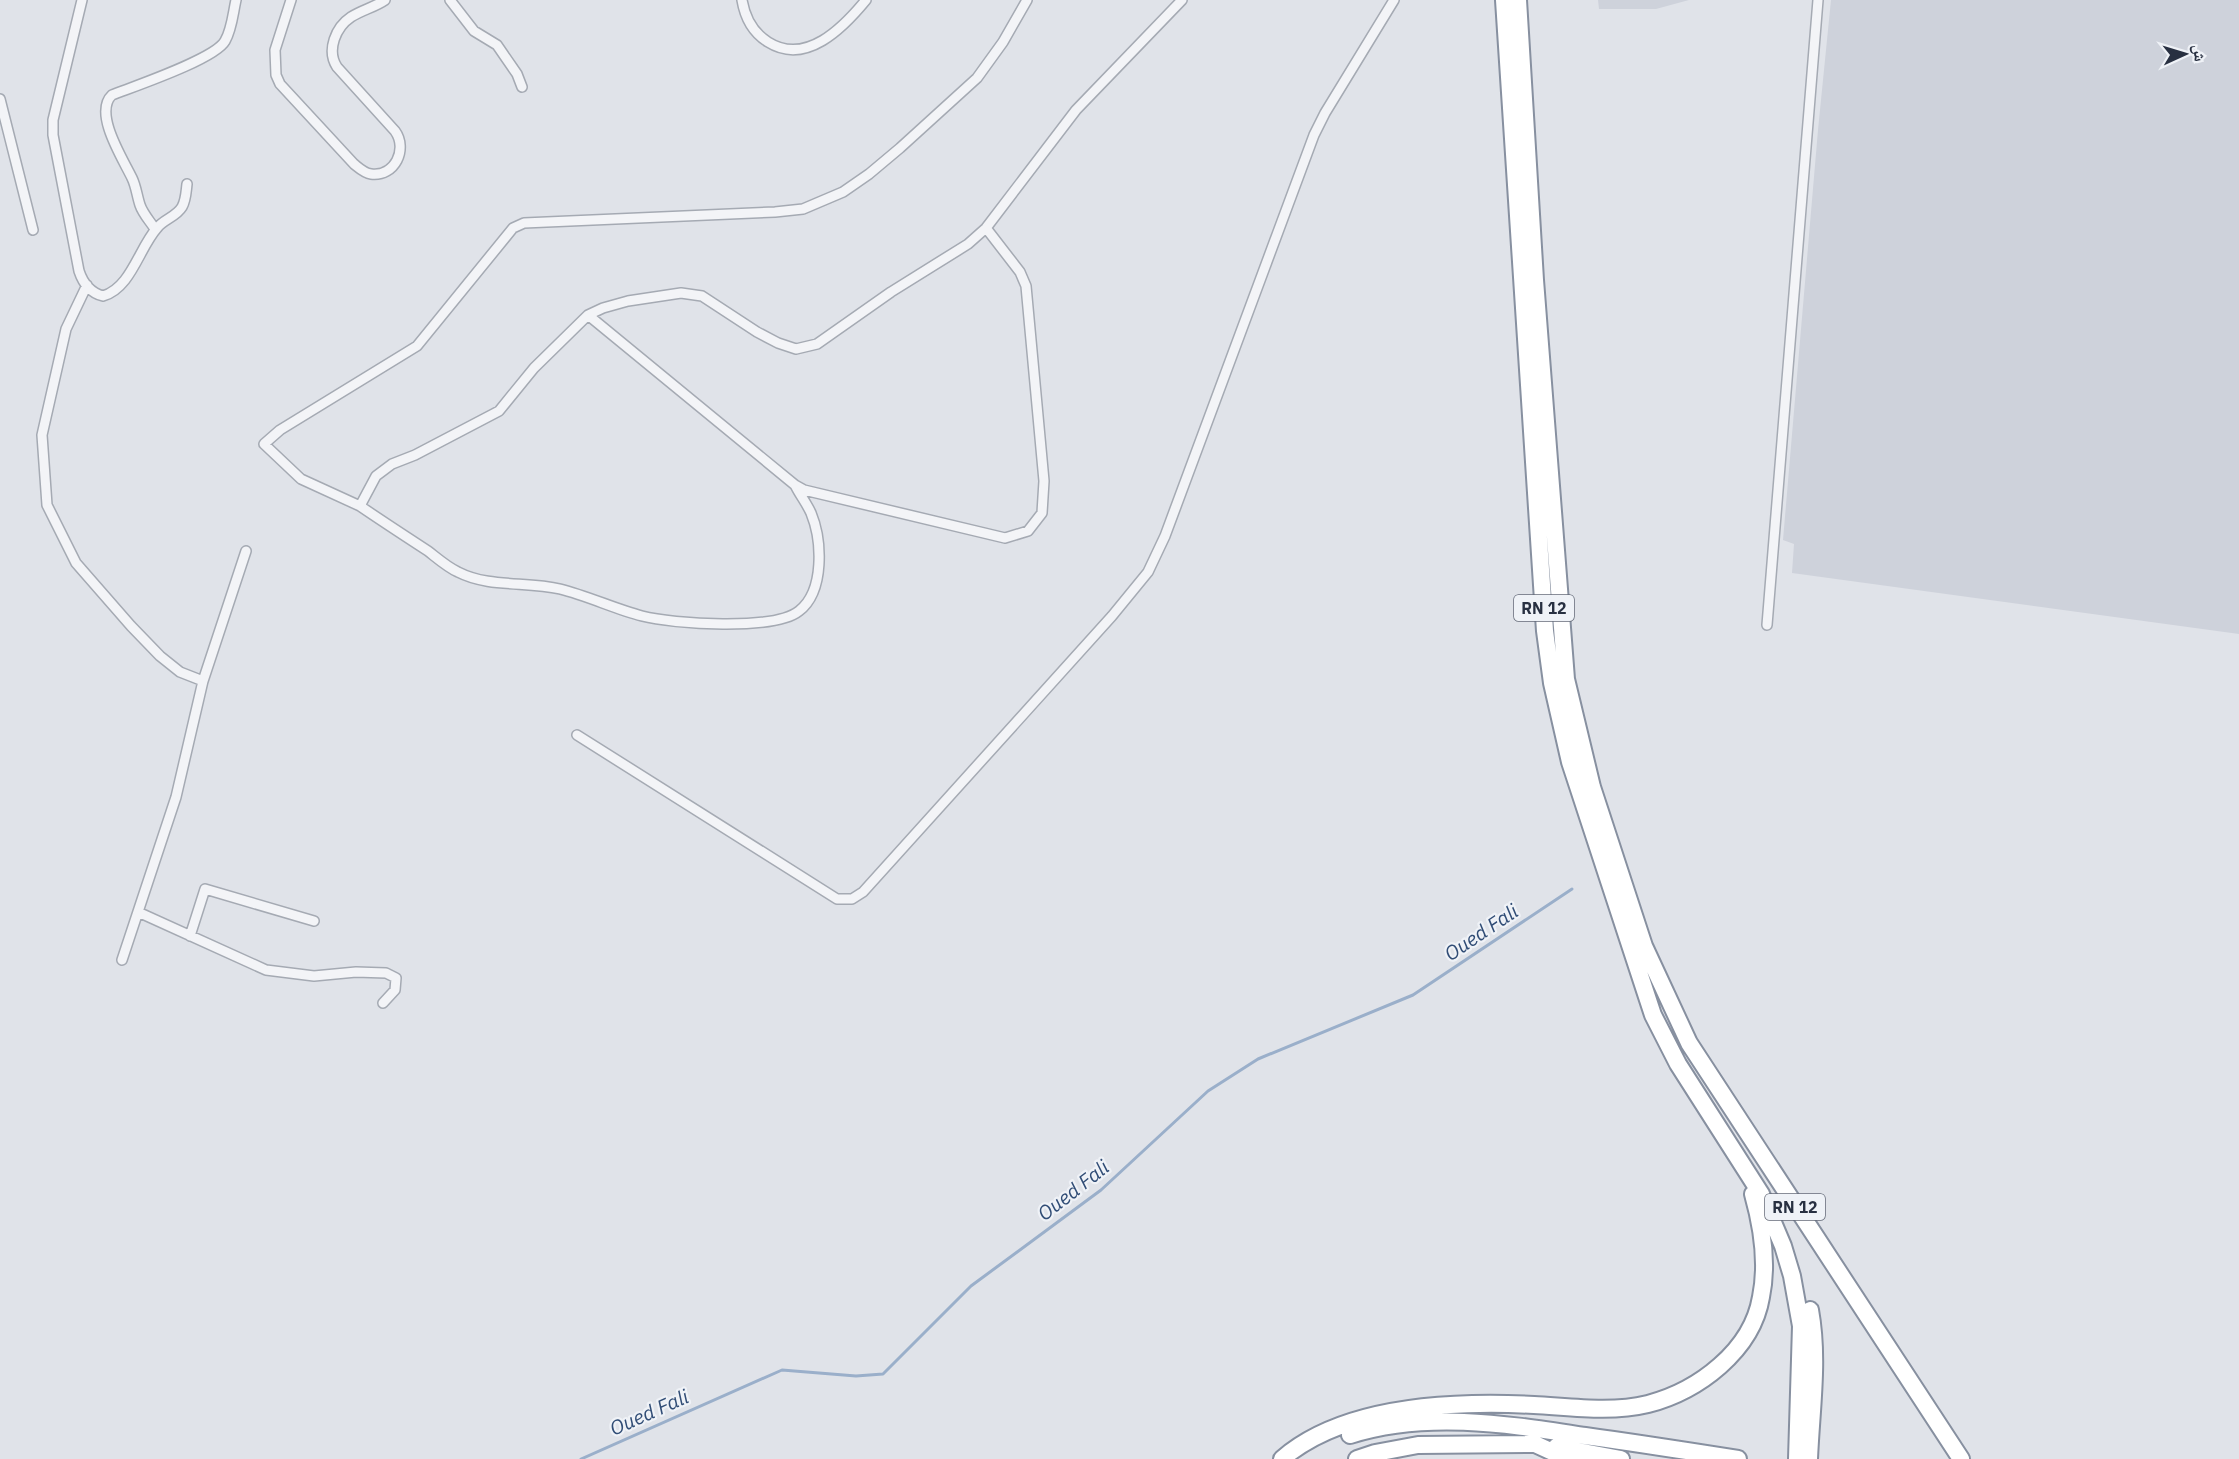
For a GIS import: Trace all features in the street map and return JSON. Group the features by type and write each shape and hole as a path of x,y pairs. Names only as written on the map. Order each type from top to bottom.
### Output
{"highway":[{"name":"RN 12","path":"1504,0 1545,631 1559,720 1573,773 1653,1015 1678,1064 1761,1194 1792,1276 1798,1308 1801,1346 1797,1459"},
{"name":"RN 12","path":"1518,0 1537,304 1566,679 1592,787 1644,946 1689,1043 1961,1459"},
{"path":"1660,983 1663,1003 1676,1030 1774,1200 1797,1256 1809,1304 1813,1337 1814,1379 1809,1459"},
{"path":"1282,1459 1310,1439 1384,1414 1425,1407 1493,1402 1603,1408 1627,1407 1647,1404 1693,1386 1725,1360 1739,1343 1753,1321 1761,1298 1764,1276 1763,1247 1748,1175"},
{"path":"1288,1459 1366,1430 1425,1420 1532,1427 1738,1459"},
{"path":"1357,1459 1375,1453 1418,1445 1534,1444 1621,1459"},
{"path":"1534,1444 1568,1459"}],"street":[{"path":"82,0 53,120 53,135 79,271 92,291 104,296 114,291 124,280 156,229 180,210 185,201 187,184"},
{"path":"156,229 141,208 132,179 109,129 106,107 108,99 112,95 190,64 218,48 225,41 236,0"},
{"path":"291,0 275,50 274,64 280,84 354,164 369,174 388,171 394,165 401,149 401,141 395,131 337,67 332,59 331,51 340,29 348,19 385,0"},
{"path":"450,0 474,31 497,45 517,74 522,87"},
{"path":"742,0 747,20 757,34 772,45 790,51 805,50 829,36 866,0"},
{"path":"795,485 811,514 817,543 820,574 808,600 800,611 786,618 716,625 644,616 562,590 533,584 520,585 481,579 458,572 360,506 301,478 264,444 280,430 417,346 513,228 524,223 775,212 803,209 834,196 869,174 977,78 1003,42 1027,0"},
{"path":"1167,0 1169,12"},
{"path":"360,506 375,476 392,464 415,455 499,411 534,368 588,315 603,308 628,301 681,293 692,294 702,296 717,304 757,332 778,343 796,349 817,344 891,292 968,244 986,228 1063,126 1182,0"},
{"path":"578,735 837,899 852,899 863,892 1100,629 1148,572 1165,536 1314,135 1394,0"},
{"path":"1767,625 1818,0"},
{"path":"0,99 33,230"},
{"path":"588,315 804,490 1005,538 1028,531 1042,513 1044,481 1026,286 1020,272 986,228"},
{"path":"87,285 66,328 42,435 47,505 76,563 131,626 160,656 180,672 203,681"},
{"path":"122,960 176,797 203,681 246,552"},
{"path":"190,936 205,888 314,921"},
{"path":"138,912 266,970 314,976 356,972 386,973 396,978 395,990 383,1003"}],"shaded area":[{"path":"1598,0 1689,0 1656,9 1599,9"},
{"path":"1831,0 2239,0 2239,634 1792,573 1794,544 1783,540"}],"waterway":[{"name":"Oued Fali","path":"581,1459 782,1370 856,1376 883,1374 971,1286 1101,1190 1208,1091 1258,1059 1413,995 1572,889"}]}
